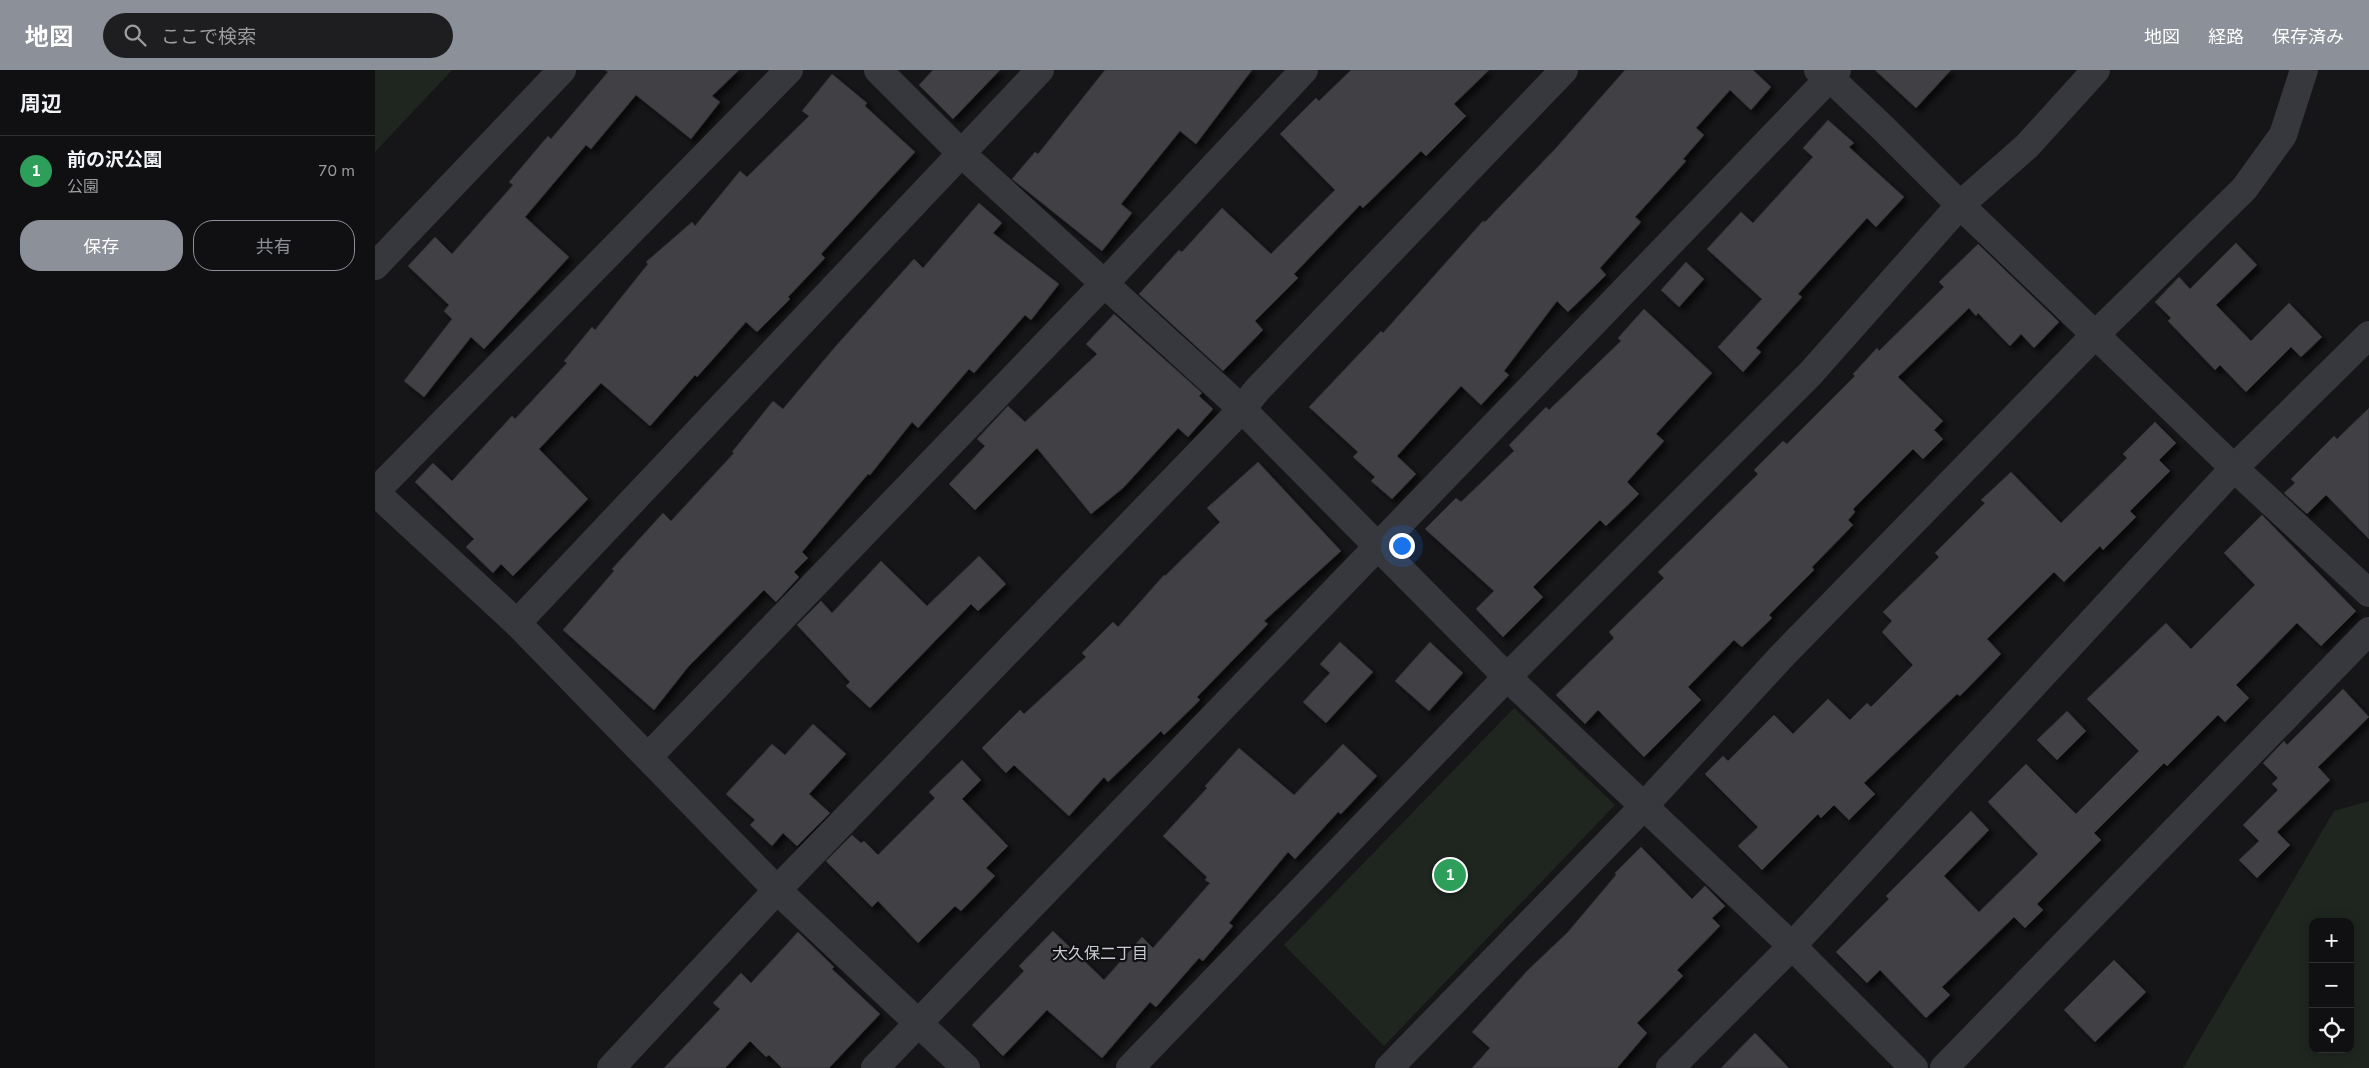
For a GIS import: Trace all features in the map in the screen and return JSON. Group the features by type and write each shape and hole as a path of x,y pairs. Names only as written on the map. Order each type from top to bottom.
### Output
{"street":[{"path":"375,266 562,70"},
{"path":"789,70 375,492 517,624 777,890 966,1068"},
{"path":"879,70 962,154 1242,409 1507,677 1792,946 1914,1068"},
{"path":"517,624 1040,70"},
{"path":"648,757 1104,284 1304,70"},
{"path":"611,1068 777,890 1242,409 1257,390 1564,70"},
{"path":"1131,1068 1507,677 1810,374 1959,206 2027,146 2096,70"},
{"path":"1389,1068 1643,807 1782,656 2095,335 2244,189 2283,135 2304,70"},
{"path":"875,1068 1377,547 1828,72 1959,206 2234,468 2369,593"},
{"path":"1670,1068 1792,946 2234,468 2369,334"},
{"path":"1944,1068 2369,631"}],"shaded area":[{"path":"375,70 452,70 375,152"},
{"path":"1514,708 1615,805 1384,1046 1284,945"},
{"path":"2369,801 2369,1068 2183,1068 2334,811"}],"building":[{"path":"605,70 739,70 712,96 720,102 691,139 636,95 591,149 586,145 525,217 569,257 484,349 471,337 424,397 404,381 452,319 444,311 449,305 408,266 435,237 452,254 513,185 509,182 548,136 551,139 608,72"},
{"path":"933,70 1000,70 953,119 919,85"},
{"path":"1105,70 1252,70 1196,144 1180,131 1121,204 1132,213 1102,251 1012,179 1035,152 1038,154"},
{"path":"1351,70 1489,70 1454,104 1466,116 1426,156 1421,151 1363,208 1360,205 1294,274 1298,278 1255,321 1263,330 1223,371 1139,294 1179,250 1182,252 1222,208 1271,254 1335,190 1280,134 1316,98 1319,101"},
{"path":"1625,70 1753,70 1771,87 1751,110 1730,90 1696,128 1704,135 1683,159 1686,161 1635,217 1641,222 1600,268 1606,275 1568,312 1557,301 1504,371 1509,375 1481,405 1461,386 1397,456 1416,474 1392,499 1371,481 1375,477 1353,457 1358,452 1309,407 1381,331 1383,333 1483,221 1485,222 1556,148"},
{"path":"1875,70 1951,70 1916,108"},
{"path":"832,74 867,103 865,106 915,152 821,254 825,258 788,297 790,299 757,332 746,322 697,377 695,375 650,426 601,383 539,449 588,499 513,576 501,564 493,573 466,547 474,539 415,482 433,463 452,481 512,416 515,419 567,363 564,361 592,327 595,330 648,264 646,262 692,222 695,226 740,171 747,177 809,116 802,111"},
{"path":"1828,120 1854,143 1849,147 1904,197 1876,227 1867,218 1798,294 1802,297 1756,348 1761,352 1743,372 1718,347 1762,299 1707,249 1741,212 1753,223 1813,157 1803,148"},
{"path":"979,203 1002,223 993,233 1059,284 1031,320 1025,315 974,373 969,369 918,428 912,422 870,475 868,474 802,552 808,558 794,572 799,577 776,602 764,590 688,667 654,710 563,630 614,571 612,569 663,513 671,521 734,453 732,452 773,401 783,409 835,347 914,259 923,268"},
{"path":"2236,243 2257,265 2216,305 2251,341 2289,303 2322,337 2301,357 2291,347 2246,392 2220,365 2215,370 2168,321 2171,318 2155,302 2179,277 2190,289"},
{"path":"1978,244 2059,322 2034,348 2021,334 2010,346 1978,313 1976,316 1969,308 1898,377 1943,421 1934,430 1943,439 1923,459 1913,449 1853,509 1855,512 1848,520 1853,525 1812,567 1814,570 1769,615 1772,618 1742,647 1734,640 1688,687 1701,700 1644,757 1598,710 1585,724 1556,695 1614,638 1609,632 1664,578 1658,572 1758,474 1754,470 1783,441 1787,444 1855,376 1853,374 1877,348 1879,351 1944,287 1939,282"},
{"path":"1686,262 1704,279 1679,307 1661,290"},
{"path":"1644,309 1712,373 1656,434 1664,441 1627,482 1639,494 1606,526 1600,520 1533,587 1543,597 1503,637 1476,609 1494,591 1425,529 1456,498 1461,502 1514,451 1509,445 1546,407 1549,410 1621,341 1618,338"},
{"path":"1114,314 1202,393 1199,396 1213,409 1188,437 1178,428 1123,488 1091,514 1037,448 975,510 949,484 985,446 977,439 1008,406 1025,422 1097,354 1086,344"},
{"path":"2369,408 2369,539 2326,495 2307,514 2284,493 2295,483 2291,479 2334,436 2337,439"},
{"path":"2155,422 2176,443 2159,460 2170,471 2130,511 2136,517 2103,550 2100,546 2064,582 2054,572 1987,639 2001,654 1960,696 1957,694 1864,783 1875,794 1849,820 1834,805 1821,818 1818,814 1762,870 1738,846 1758,827 1705,774 1723,756 1728,761 1774,715 1793,734 1828,699 1850,720 1867,703 1871,707 1913,665 1882,632 1892,621 1883,612 1939,557 1935,553 1985,503 1981,500 2011,472 2061,523 2127,458 2123,454"},
{"path":"1258,462 1341,551 1264,621 1268,624 1197,697 1200,700 1164,735 1161,731 1108,782 1104,777 1069,816 1014,765 1006,773 982,748 1020,710 1024,714 1086,657 1082,653 1113,622 1118,627 1164,575 1220,522 1207,508"},
{"path":"2262,515 2356,611 2321,646 2297,623 2236,685 2249,698 2225,722 2218,715 2167,766 2164,763 2094,833 2101,840 2037,904 2043,910 2025,928 2014,917 1942,987 1950,995 1926,1018 1880,970 1867,983 1836,952 1889,899 1886,896 1971,811 1989,830 1944,876 1979,912 2038,854 1988,802 2026,764 2076,814 2139,751 2087,699 2166,623 2191,649 2255,585 2224,553"},
{"path":"979,556 1006,584 978,611 971,604 870,708 846,686 850,682 797,625 821,601 832,613 881,561 927,606"},
{"path":"1340,642 1373,672 1326,723 1303,702 1330,673 1320,664"},
{"path":"1430,642 1463,673 1429,711 1395,681"},
{"path":"2343,689 2369,717 2318,767 2330,780 2277,832 2290,845 2257,878 2239,860 2259,841 2243,825 2278,790 2272,784 2278,778 2263,763 2284,741 2287,745"},
{"path":"2067,711 2086,731 2057,760 2037,740"},
{"path":"813,724 846,754 809,794 830,813 797,846 783,833 772,846 750,825 755,820 726,794 772,744 785,755"},
{"path":"1343,744 1377,776 1341,814 1338,812 1295,859 1288,852 1229,923 1233,926 1203,961 1199,958 1156,1007 1150,1002 1102,1058 1047,1010 1003,1056 972,1025 1024,971 1019,966 1053,931 1104,980 1142,937 1153,948 1210,883 1205,880 1207,877 1163,836 1207,788 1205,786 1239,748 1294,795"},
{"path":"962,760 981,780 962,799 1008,846 986,868 995,876 961,911 955,906 918,943 878,901 872,907 826,861 852,835 861,843 864,841 878,855 935,798 929,792"},
{"path":"1641,847 1692,899 1705,886 1725,906 1712,918 1720,926 1677,970 1683,976 1637,1023 1647,1033 1617,1068 1472,1068 1490,1048 1472,1032 1528,970 1568,932 1616,875 1615,873"},
{"path":"798,932 834,967 832,969 880,1014 829,1068 782,1068 769,1055 766,1057 750,1041 725,1068 664,1068 720,1009 713,1003 741,973 751,983"},
{"path":"2114,960 2146,992 2095,1042 2064,1010"},
{"path":"1755,1033 1789,1068 1721,1068"}],"place":[{"name":"前の沢公園","path":"1450,875"}],"district":[{"name":"大久保二丁目","path":"1100,953"}]}
